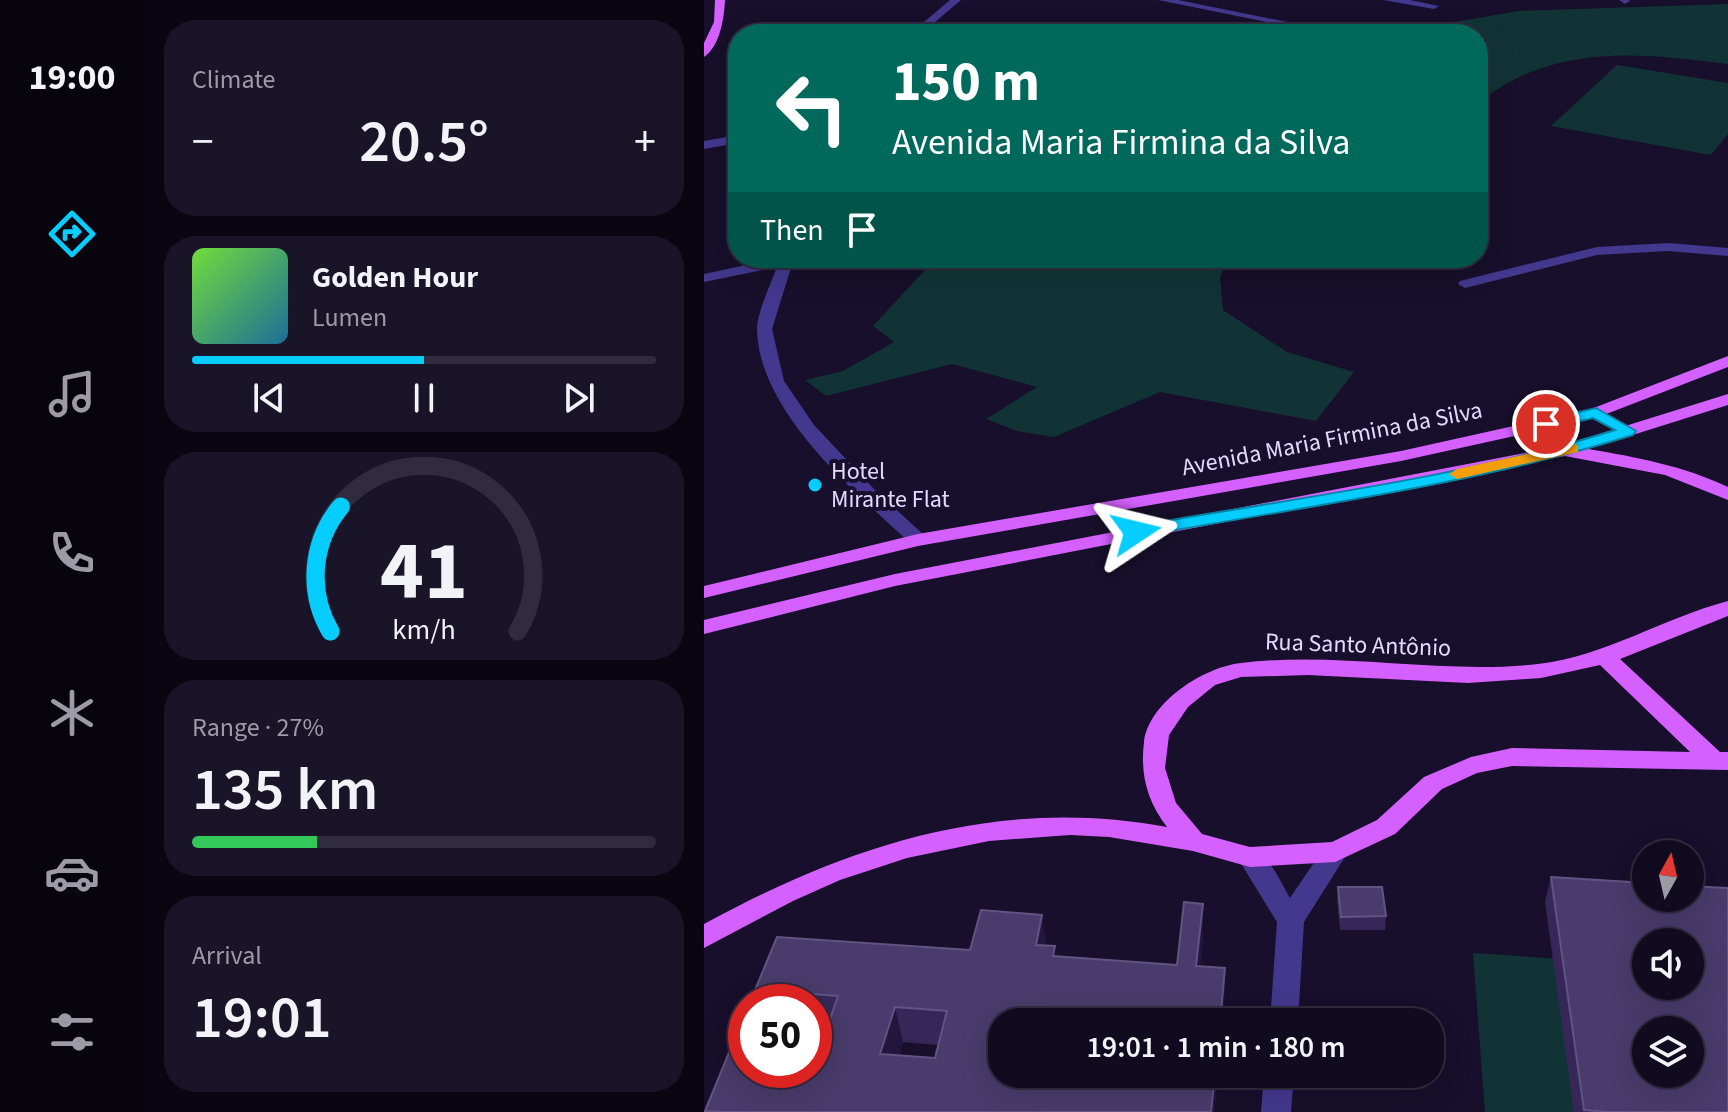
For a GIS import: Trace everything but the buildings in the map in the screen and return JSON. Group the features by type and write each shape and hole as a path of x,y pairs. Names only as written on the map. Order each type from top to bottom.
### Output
{"main road":[{"path":"704,54 719,22 720,0"},
{"name":"Avenida Maria Firmina da Silva","path":"704,592 918,540 1401,456 1596,413 1728,361"},
{"path":"704,627 895,580 1564,451 1728,399"},
{"path":"1596,413 1628,431"},
{"path":"1564,451 1649,466 1683,475 1728,494"},
{"path":"884,549 895,580"},
{"name":"Rua Santo Antônio","path":"1193,841 1165,806 1153,768 1157,734 1180,701 1207,680 1240,670 1308,668 1468,676 1541,671 1605,657 1728,608"},
{"path":"1605,657 1721,760"},
{"path":"704,937 794,888 877,855 959,837 1035,827 1107,827 1193,841 1250,857 1335,852 1386,827 1433,783 1471,766 1512,757 1721,760"}],"street":[{"path":"927,24 956,0"},
{"path":"1163,0 1290,24"},
{"path":"1388,0 1434,6"},
{"path":"704,145 728,141"},
{"path":"1465,284 1597,251 1668,247 1728,252"},
{"path":"704,278 750,268"},
{"path":"783,268 764,329 776,381 808,429 868,494 918,540"},
{"path":"1285,1008 1291,921 1335,852"},
{"path":"1250,857 1291,921"},
{"path":"1276,1112 1278,1088"}],"green space":[{"path":"1728,4 1728,64 1648,56 1596,57 1544,67 1519,77 1488,96 1488,24 1443,24 1519,11"},
{"path":"1617,65 1728,83 1728,134 1711,155 1551,126"},
{"path":"927,268 1224,268 1220,278 1223,310 1287,352 1354,372 1316,421 1160,392 1054,437 1017,431 986,419 1037,387 952,364 826,396 805,380 843,371 894,342 873,326"},
{"path":"1473,953 1562,959 1583,1112 1485,1112"}],"slow traffic":[{"path":"1457,474 1573,449"}],"place":[{"name":"Hotel Mirante Flat","path":"815,485"}],"route":[{"path":"1136,532 1471,471 1564,451 1628,431 1596,413 1546,424"}]}
